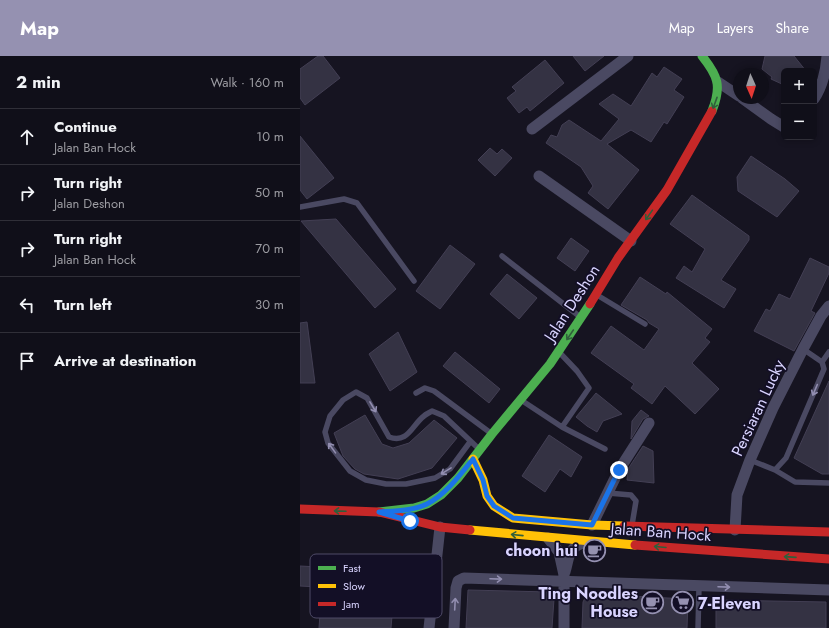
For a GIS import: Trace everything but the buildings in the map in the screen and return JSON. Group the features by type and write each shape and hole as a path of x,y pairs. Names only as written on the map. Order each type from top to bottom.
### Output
{"main road":[{"path":"702,56 714,71 718,82"},
{"name":"Jalan Deshon","path":"379,512 414,508 427,504 441,495 458,478 550,364 596,295 618,258 667,190 712,111 719,91 718,82"},
{"name":"Jalan Ban Hock","path":"473,459 483,480 487,496 494,506 513,518 632,527 829,532"},
{"name":"Jalan Ban Hock","path":"300,509 379,512 440,527 590,542 799,558 829,558"}],"street":[{"path":"532,129 628,56"},
{"path":"817,94 826,67 827,56"},
{"path":"718,82 733,92"},
{"path":"750,104 781,125"},
{"path":"539,176 631,241"},
{"name":"Persiaran Lucky","path":"735,530 738,495 750,460 773,408 803,349 821,316 829,306"},
{"path":"592,525 619,470 649,423"},
{"path":"437,554 440,527"},
{"path":"548,538 556,546 559,552 564,578 564,628"},
{"path":"564,578 569,553 574,547 590,542"},
{"path":"454,628 456,588 458,581 464,578 564,578 699,587 829,590"},
{"path":"429,628 430,618"}],"lane":[{"path":"300,207 344,199 357,203 414,281"},
{"path":"502,256 581,318"},
{"path":"596,295 645,324"},
{"path":"775,470 786,458 824,369 822,362 803,349"},
{"path":"558,351 589,388 562,427"},
{"path":"822,362 829,352"},
{"path":"416,393 425,388 434,390 492,434"},
{"path":"470,442 450,469 435,478 406,484 386,484 366,480 350,471 328,444 325,432 330,416 343,400 356,392 367,398 389,436 394,439 404,437 423,416 432,412 444,416 480,450"},
{"path":"521,400 562,427 605,449"},
{"path":"750,460 775,470 795,482 829,483"},
{"path":"607,493 631,495 636,501 632,527"},
{"path":"698,628 699,587"}],"traffic: fast":[{"path":"702,56 712,70 717,82 717,95 712,111"},
{"path":"379,512 414,508 427,504 441,495 458,478 550,364 590,304"}],"traffic: slow":[{"path":"473,459 483,480 487,496 494,506 513,518 592,525 624,526"},
{"path":"470,530 635,545"}],"traffic: jam":[{"path":"590,304 618,258 667,190 712,111"},
{"path":"300,509 379,512 440,527 470,530"},
{"path":"624,526 829,532"},
{"path":"635,545 829,559"}],"place":[{"name":"choon hui","path":"594,550"},
{"name":"Ting Noodles House","path":"653,602"},
{"name":"7-Eleven","path":"682,603"}],"route":[{"path":"410,521 379,512 414,508 427,504 441,495 458,478 473,459 483,480 487,496 494,506 513,518 592,525 619,470"}]}
